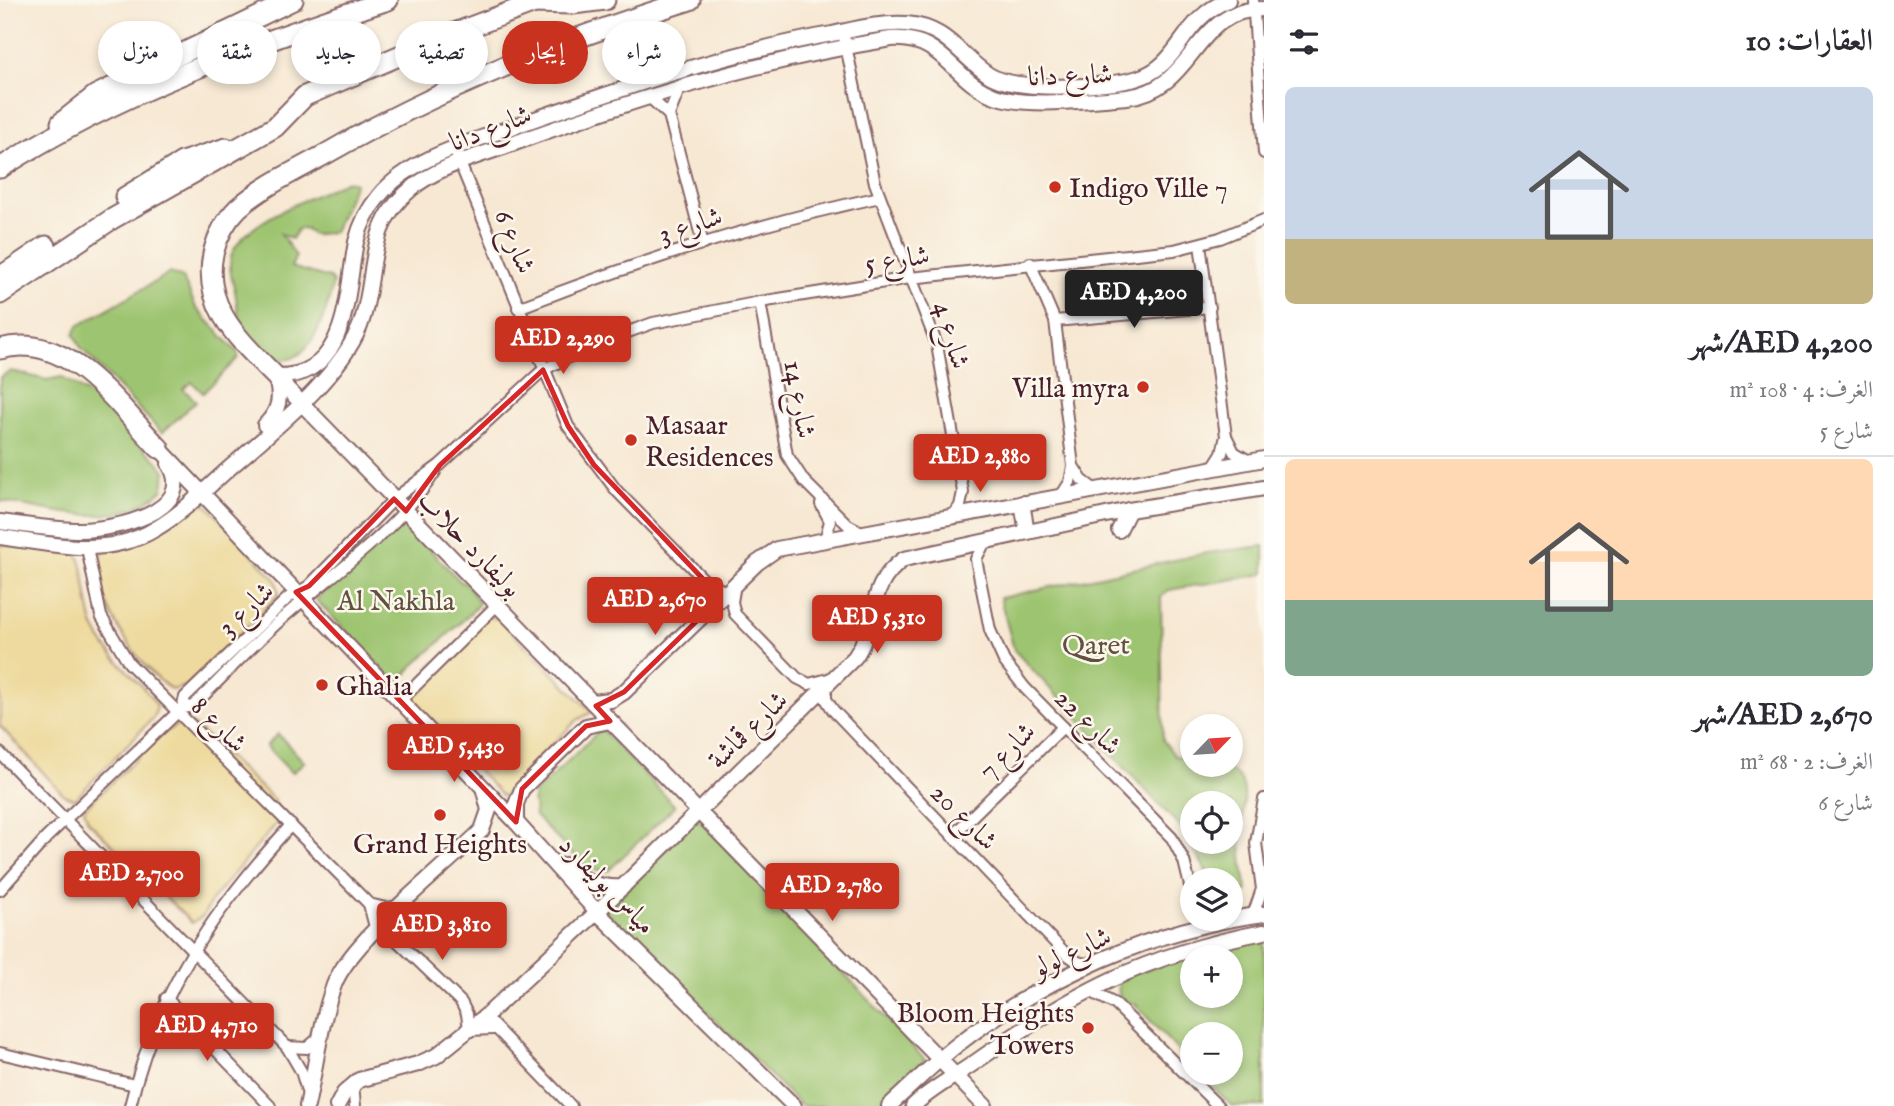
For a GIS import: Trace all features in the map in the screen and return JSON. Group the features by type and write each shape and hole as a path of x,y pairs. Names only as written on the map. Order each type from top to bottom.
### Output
{"highway":[{"path":"47,140 74,111 96,95 293,0"},
{"path":"0,168 47,140 157,83 263,42 388,0"},
{"path":"0,294 112,219 284,121 305,96 414,48 538,1 573,4 605,0"},
{"path":"275,376 232,331 214,294 212,263 216,243 238,209 271,185 362,133 440,93 540,51 690,0"},
{"path":"0,277 182,162 205,152 242,146"},
{"path":"0,349 30,345 66,356 159,448"}],"street":[{"name":"شارع دانا","path":"0,537 87,548 112,545 147,534 168,521 248,451 340,360 354,338 367,302 376,243 389,212 420,182 457,157 557,111 692,68 843,32 894,24 928,29 957,45 986,73 1011,85 1029,87 1122,81 1138,78 1160,67 1195,20 1228,0"},
{"name":"شارع دانا","path":"248,451 252,439 278,405 280,395 275,376 307,370 320,360 330,347 350,297 359,232 379,196 411,169 680,87 780,61 900,39 923,43 945,56 975,86 1011,101 1129,97 1151,91 1168,82 1216,24 1238,12 1257,6"},
{"path":"1257,6 1264,153"},
{"name":"شارع 4","path":"843,32 867,152 880,197 937,345 963,492"},
{"path":"669,115 680,87"},
{"path":"649,97 669,115 703,244"},
{"name":"شارع 6","path":"457,157 568,426 594,465 706,582 730,588"},
{"name":"شارع 3","path":"518,308 622,269 763,225 880,197"},
{"name":"شارع 5","path":"543,370 622,333 685,316 910,278 1030,263 1174,250 1200,244 1264,220"},
{"path":"1200,244 1226,436 1234,452 1249,461"},
{"path":"1030,263 1055,321 1073,466 1070,482 1061,496"},
{"name":"شارع 14","path":"760,302 787,455 798,474 817,495 848,524 867,534"},
{"path":"1055,321 1210,307"},
{"name":"شارع 3","path":"300,597 394,499 440,465 543,370"},
{"name":"بوليفارد حلاب","path":"275,376 985,1106"},
{"path":"1213,467 1222,453 1226,436"},
{"path":"0,522 82,530 114,527 145,516 168,502 176,487 173,471 159,448"},
{"name":"مياس بوليفارد","path":"159,448 516,822 597,912 794,1106"},
{"path":"592,702 618,697 730,588 777,549 1264,459"},
{"name":"شارع 3","path":"66,819 180,711 187,694 406,511 440,465"},
{"path":"1073,466 1082,480 1094,489"},
{"name":"شارع قماشة","path":"353,1084 428,1059 469,1030 491,1021 698,811 855,657 864,641 875,596 885,575 904,559 915,554 1129,510 1264,488"},
{"path":"963,492 972,504 986,510"},
{"path":"952,517 960,506 963,492"},
{"name":"شارع 14","path":"817,495 830,521 825,540"},
{"path":"1022,503 1027,532"},
{"path":"1119,530 1129,510"},
{"path":"977,566 978,552 986,540"},
{"path":"954,546 968,553 977,566"},
{"name":"شارع 8","path":"87,548 95,596 110,635 130,663 369,904"},
{"name":"شارع 22","path":"977,566 990,631 1004,661 1063,727 1172,838 1186,868"},
{"path":"706,582 709,609"},
{"path":"730,588 735,614 797,678 809,684 830,682"},
{"path":"399,702 497,605"},
{"name":"شارع 20","path":"830,682 826,699 832,710 1065,953 1078,962 1094,965"},
{"path":"806,705 832,710"},
{"path":"516,822 516,804 522,789 586,726 611,721"},
{"name":"شارع 7","path":"952,836 1063,727"},
{"path":"0,753 287,1047 301,1071 308,1102"},
{"path":"308,1102 334,986 340,972 376,931 482,830 489,810 484,789"},
{"path":"1259,915 1263,891 1257,828 1264,799"},
{"path":"0,890 66,819"},
{"path":"130,1106 152,1028 166,998 238,885 291,825"},
{"path":"546,855 588,882 611,888 623,887"},
{"path":"376,931 369,904 386,908 403,905"},
{"name":"شارع لولو","path":"889,1106 940,1060 1000,1015 1094,965 1180,929"},
{"path":"376,931 390,934 461,1002 469,1020 469,1030"},
{"name":"شارع لولو","path":"915,1104 1020,1029 1117,975 1198,946 1264,932"},
{"path":"1062,981 1066,967 1065,953"},
{"path":"1115,1003 1117,975"},
{"path":"1088,990 1115,1003 1218,1106"},
{"path":"166,998 270,1106"},
{"path":"491,1021 571,1106"},
{"path":"287,1047 307,1048 322,1035"},
{"path":"0,1053 135,1085"},
{"path":"337,1106 353,1084"},
{"path":"353,1084 355,1106"}],"highlighted area":[{"path":"543,370 568,426 594,465 706,582 709,609 624,692 596,706 610,721 586,726 522,789 516,822 296,592 309,586 394,499 406,511 440,465"}],"green space":[{"path":"347,181 355,183 334,232 313,235 306,229 298,229 292,239 281,234 296,256 291,267 330,278 333,283 321,324 305,349 294,357 282,359 269,355 251,340 241,324 231,271 233,251 245,235 271,217"},
{"path":"170,273 183,278 196,308 238,353 238,358 203,393 192,382 183,389 196,401 162,433 81,348 74,334 78,326"},
{"path":"11,371 47,380 61,377 93,397 159,463 165,471 163,489 145,503 106,515 63,513 0,501 0,377"},
{"name":"Al Nakhla","path":"403,522 461,582 467,584 479,603 407,674 402,674 402,680 394,681 316,600 357,556"},
{"name":"Qaret","path":"1264,546 1264,574 1169,590 1161,597 1163,740 1175,756 1180,757 1180,777 1238,777 1244,793 1243,819 1243,791 1180,791 1180,827 1014,650 1000,598 1206,553"},
{"path":"601,729 675,806 608,871 587,869 535,816 533,795"},
{"path":"278,734 304,762 292,773 266,746"},
{"path":"698,817 925,1060 877,1106 801,1106 605,911"},
{"name":"Qaret","path":"1197,854 1242,854 1247,892 1243,893 1243,868 1204,868"},
{"path":"1264,934 1264,1106 1232,1106 1210,1085 1243,1085 1243,1022 1180,1022 1180,1053 1134,1003 1128,1003 1119,995 1118,978 1180,959 1180,1008 1243,1008 1243,945 1228,945"}],"sand":[{"path":"199,504 207,505 276,580 279,594 188,685 173,690 146,667 119,628 100,585 98,567 103,552"},
{"path":"0,545 75,551 82,566 95,629 109,650 157,706 154,717 75,799 64,795 0,726"},
{"path":"487,616 498,619 592,712 577,720 528,768 511,793 502,796 411,698 411,691"},
{"path":"183,721 196,727 274,800 280,815 277,823 213,898 203,916 192,923 88,821 84,809 160,736"}],"place":[{"name":"Indigo Ville 7","path":"1055,187"},
{"name":"Villa myra","path":"1143,387"},
{"name":"Masaar Residences","path":"631,440"},
{"name":"Ghalia","path":"322,685"},
{"name":"Grand Heights","path":"440,815"},
{"name":"Bloom Heights Towers","path":"1088,1028"}]}
